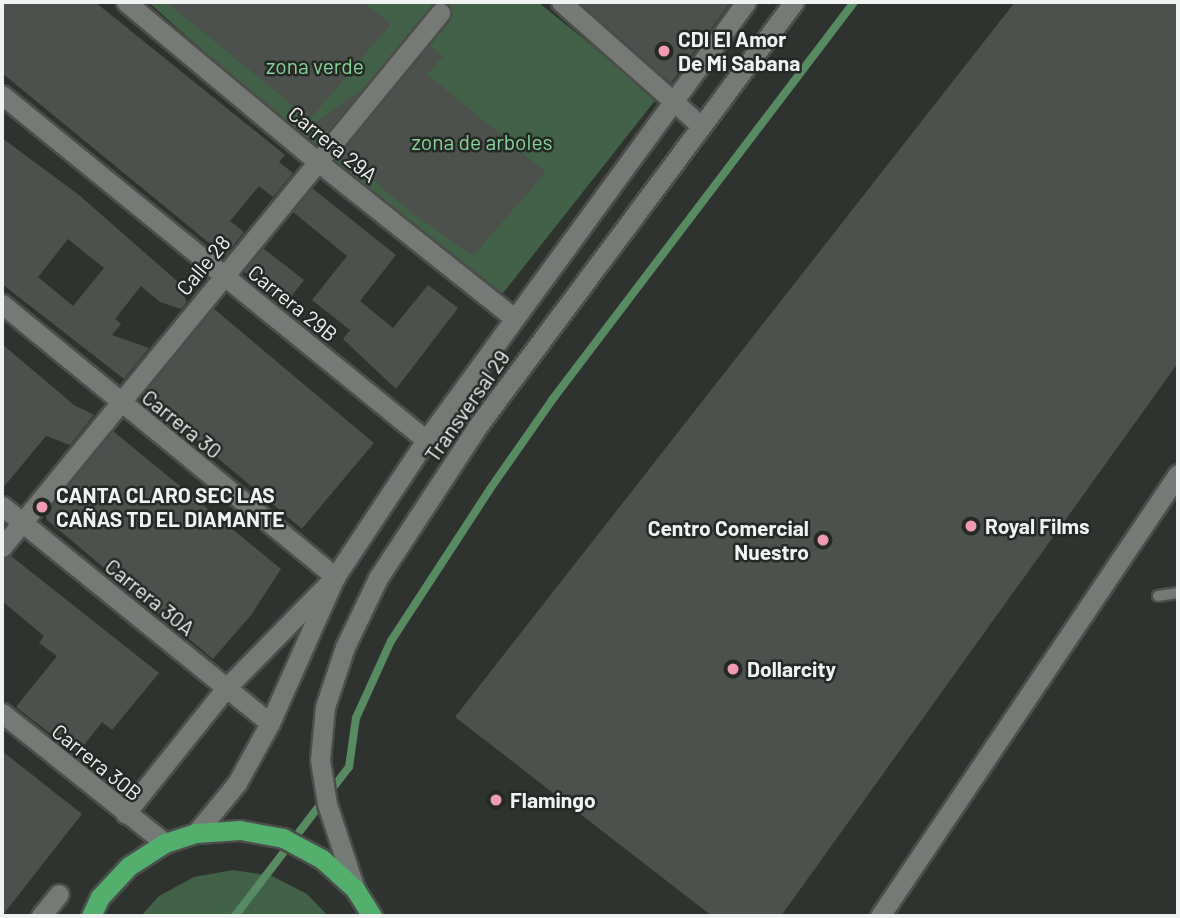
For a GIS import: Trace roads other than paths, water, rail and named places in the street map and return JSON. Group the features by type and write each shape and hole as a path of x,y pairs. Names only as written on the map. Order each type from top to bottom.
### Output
{"highway":[{"path":"91,916 100,897 129,866 165,844 195,833 240,830 283,838 322,859 355,889 372,916"}],"street":[{"name":"Carrera 29A","path":"126,2 318,162 513,317"},
{"path":"561,2 700,125"},
{"name":"Transversal 29","path":"195,833 237,783 270,723 335,578 426,440 513,317 747,2"},
{"name":"Transversal 29","path":"355,889 327,804 320,760 325,707 345,647 378,578 477,427 794,2"},
{"name":"Calle 28","path":"2,547 440,13"},
{"name":"Carrera 29B","path":"2,95 426,440"},
{"name":"Carrera 30","path":"2,304 335,578"},
{"path":"880,916 1178,474"},
{"name":"Carrera 30A","path":"2,506 270,723"},
{"path":"125,814 226,688 335,578"},
{"name":"Carrera 30B","path":"2,713 165,844"},
{"path":"41,916 59,894"}],"lane":[{"path":"1157,596 1178,593"}],"waterway":[{"path":"235,916 349,767 356,718 391,641 490,489 552,400 854,2"}],"place":[{"name":"CDI El Amor De Mi Sabana","path":"664,51"},
{"name":"CANTA CLARO SEC LAS CAÑAS TD EL DIAMANTE","path":"42,507"},
{"name":"Royal Films","path":"971,526"},
{"name":"Centro Comercial Nuestro","path":"823,540"},
{"name":"Dollarcity","path":"733,669"},
{"name":"Flamingo","path":"496,800"}],"park label":[{"name":"zona verde","path":"315,66"},
{"name":"zona de arboles","path":"482,142"}]}
